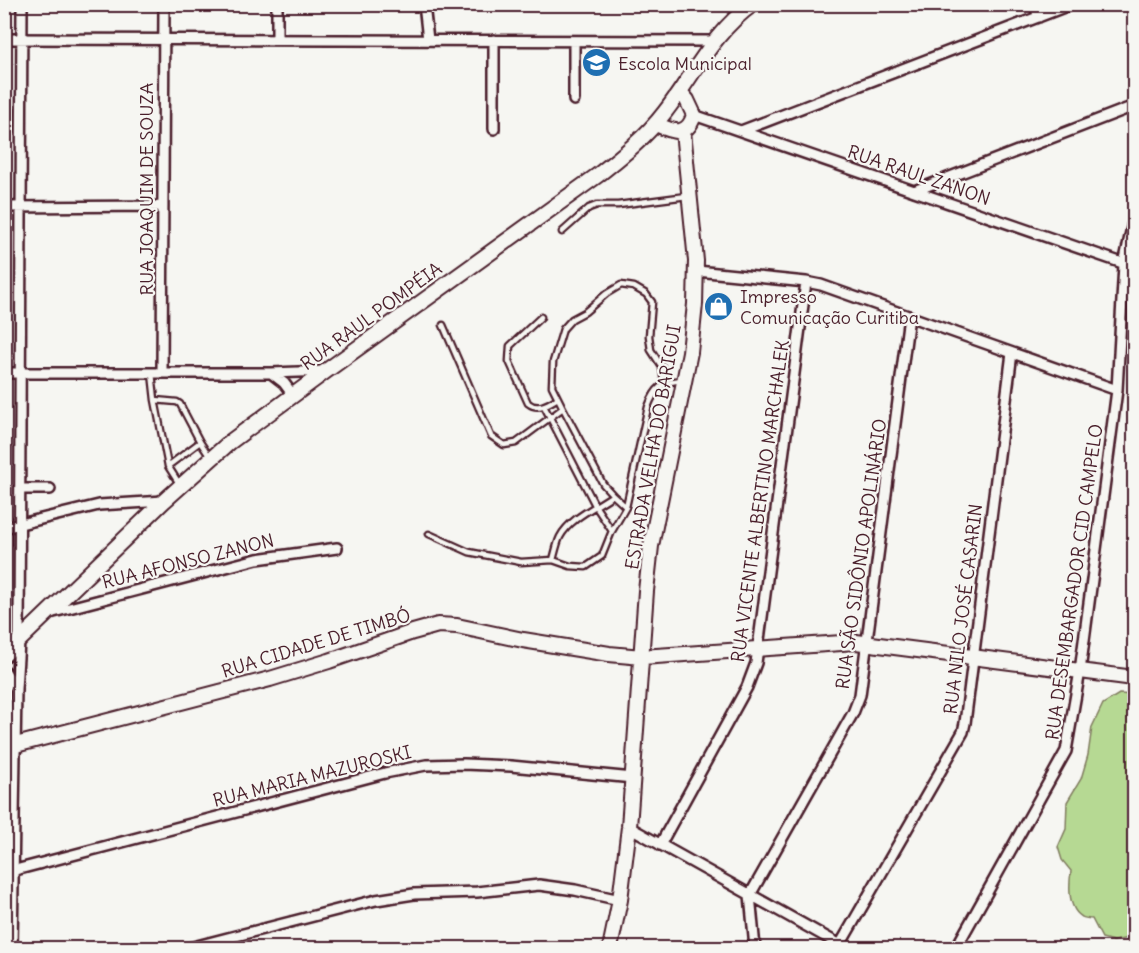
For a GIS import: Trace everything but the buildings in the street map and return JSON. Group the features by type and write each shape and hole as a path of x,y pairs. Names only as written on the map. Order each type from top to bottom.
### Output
{"main road":[{"name":"RUA RAUL POMPÉIA","path":"4,655 180,485 211,458 293,395 598,175 634,146 656,124 715,41 735,18 753,4"},
{"path":"656,124 670,130 683,131 688,128 694,115 687,100 680,92"},
{"name":"ESTRADA VELHA DO BARIGUI","path":"610,948 620,900 629,827 651,546 693,325 697,271 683,131"},
{"name":"RUA CIDADE DE TIMBÓ","path":"9,747 270,679 438,625 457,626 582,650 642,657 848,642 1134,678"}],"street":[{"path":"12,948 9,872 9,747 19,642 22,4"},
{"name":"RUA JOAQUIM DE SOUZA","path":"162,373 164,4"},
{"path":"277,4 277,40"},
{"path":"424,4 428,40"},
{"path":"1034,4 1039,17"},
{"path":"741,131 1072,4"},
{"path":"4,39 715,41"},
{"path":"494,40 494,129"},
{"path":"574,41 574,99"},
{"path":"914,191 1134,106"},
{"name":"RUA RAUL ZANON","path":"694,115 1134,267"},
{"path":"4,207 163,206"},
{"name":"RUA DESEMBARGADOR CID CAMPELO","path":"956,948 1063,759 1068,743 1080,671 1117,390 1124,264 1134,218"},
{"path":"697,271 821,285 1117,390"},
{"name":"RUA VICENTE ALBERTINO MARCHALEK","path":"660,845 752,676 758,648 806,282"},
{"name":"RUA SÃO SIDÔNIO APOLINÁRIO","path":"750,895 857,705 862,684 909,316"},
{"name":"RUA NILO JOSÉ CASARIN","path":"843,947 960,738 965,723 1012,353"},
{"path":"4,373 326,371"},
{"path":"271,373 284,383 293,395"},
{"path":"20,489 50,489"},
{"path":"4,528 99,506 164,501"},
{"name":"RUA AFONSO ZANON","path":"48,613 257,559 337,548"},
{"path":"4,646 19,642"},
{"path":"4,670 16,689"},
{"name":"RUA MARIA MAZUROSKI","path":"9,872 385,773 426,765 490,765 633,778"},
{"path":"629,827 843,947"},
{"path":"189,948 359,904 414,894 477,892 539,885 620,900"},
{"path":"750,895 755,948"}],"lane":[{"path":"562,232 589,208 597,205 634,204 690,195"},
{"path":"626,507 603,484 552,386 553,362 563,329 572,319 621,285 634,287 646,294 652,302 649,336 651,350 662,367 664,383"},
{"path":"541,317 510,346 509,361 528,403 536,408 558,398"},
{"path":"442,325 491,436 504,444 516,443 563,408"},
{"path":"152,373 168,466 180,485"},
{"path":"429,534 469,552 521,562 554,560 570,567 586,567 602,556 612,531 626,507 652,396 664,383 684,380"},
{"path":"155,400 180,404 211,458"},
{"path":"544,406 596,507 612,531"},
{"path":"168,466 200,442"},
{"path":"554,560 560,537 575,519 613,495"}],"green space":[{"path":"1119,694 1134,695 1134,929 1129,938 1113,941 1102,938 1092,919 1082,917 1074,908 1071,902 1071,871 1062,860 1058,847 1066,829 1067,802 1081,779 1088,755 1092,727 1103,704"}],"place":[{"name":"Escola Municipal","path":"597,63"},
{"name":"Impresso Comunicação Curitiba","path":"719,306"}]}
